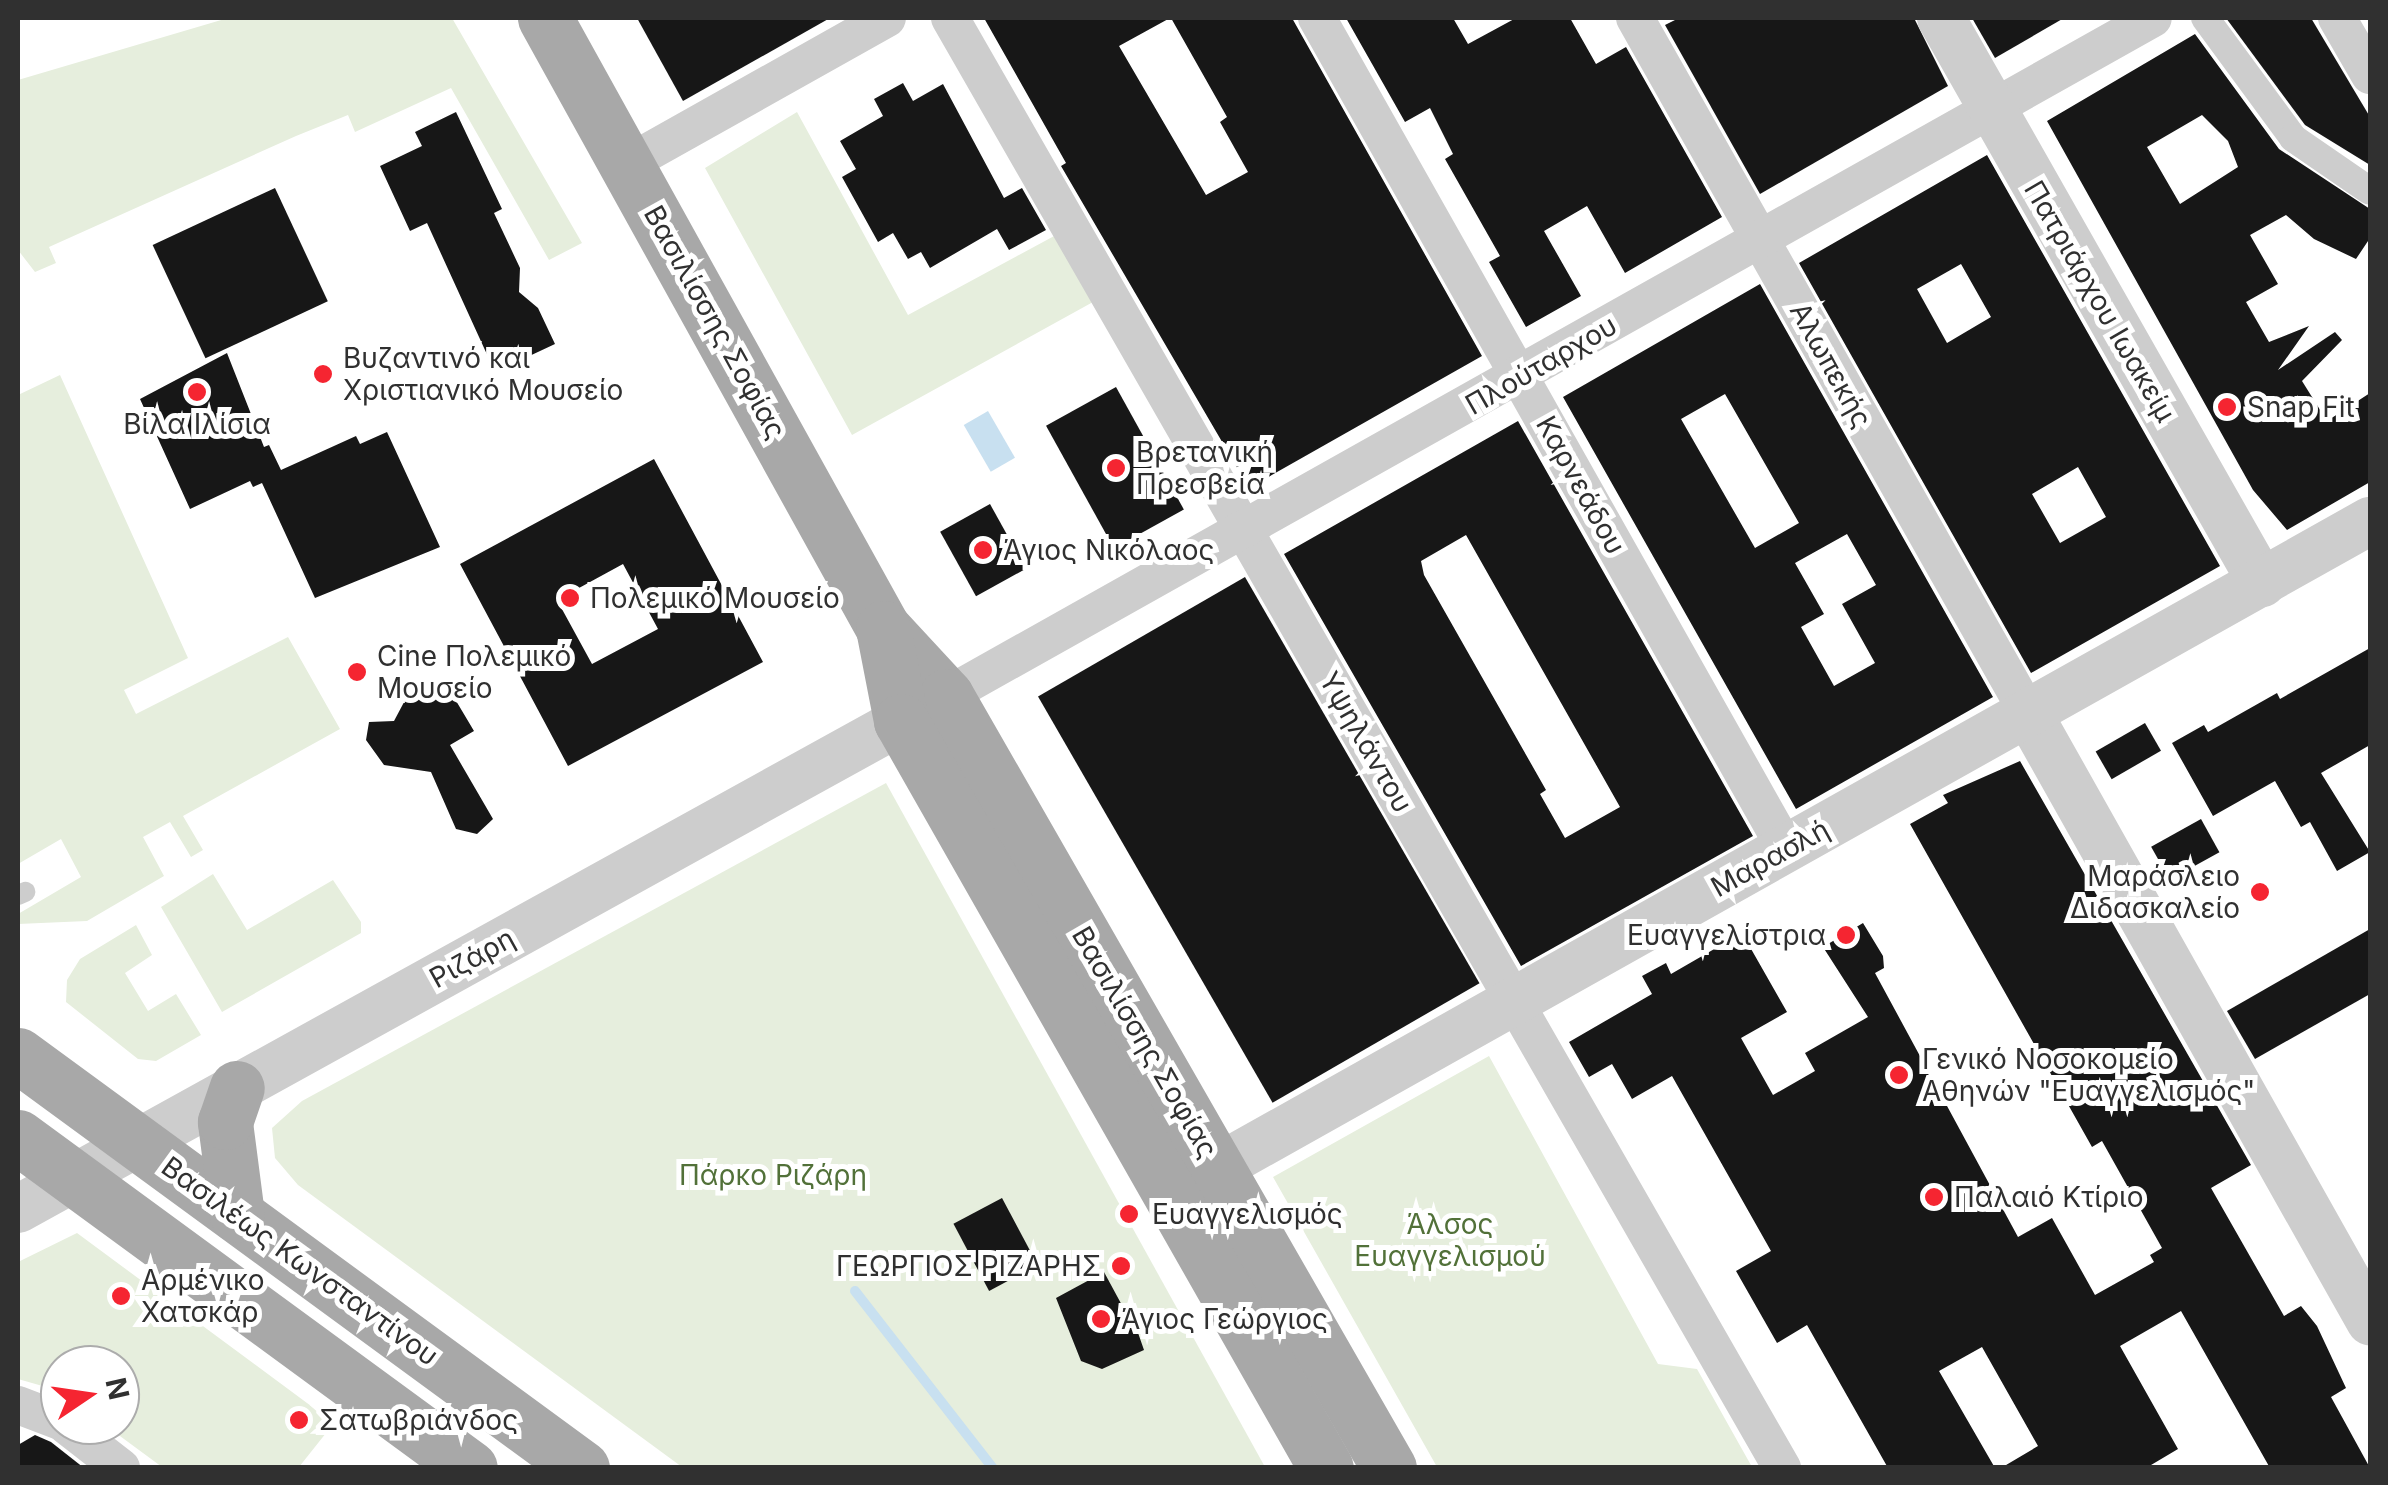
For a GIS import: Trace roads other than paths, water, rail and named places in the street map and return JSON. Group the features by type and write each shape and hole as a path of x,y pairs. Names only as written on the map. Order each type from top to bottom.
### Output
{"main road":[{"name":"Βασιλίσσης Σοφίας","path":"545,18 883,628 1170,1194 1326,1468"},
{"name":"Βασιλίσσης Σοφίας","path":"925,708 1217,1168 1390,1468"},
{"name":"Βασιλέως Κωνσταντίνου","path":"18,1055 582,1468"},
{"path":"237,1216 225,1122 238,1088"},
{"path":"18,1137 470,1468"}],"street":[{"path":"627,164 888,18"},
{"name":"Υψηλάντου","path":"950,18 1782,1468"},
{"name":"Καρνεάδου","path":"1316,18 1786,849"},
{"name":"Αλωπεκής","path":"1635,18 2028,714"},
{"name":"Πατριάρχου Ιωακείμ","path":"1941,18 2262,583"},
{"name":"Πλούταρχου","path":"925,708 1521,378 1990,106 2153,18"},
{"path":"2205,18 2293,138 2370,191"},
{"path":"2338,18 2370,75"},
{"name":"Μαρασλή","path":"1170,1194 2370,521"},
{"name":"Ριζάρη","path":"18,1209 925,708"},
{"path":"2028,714 2370,1321"},
{"path":"92,1445 122,1468"}],"water":[{"path":"988,411 1015,458 991,472 964,425"}],"waterway":[{"path":"855,1291 993,1468"}],"place":[{"name":"Βυζαντινό και Χριστιανικό Μουσείο","path":"323,374"},
{"name":"Βίλα Ιλίσια","path":"197,392"},
{"name":"Snap Fit","path":"2227,407"},
{"name":"Βρετανική Πρεσβεία","path":"1116,468"},
{"name":"Άγιος Νικόλαος","path":"983,550"},
{"name":"Πολεμικό Μουσείο","path":"570,598"},
{"name":"Cine Πολεμικό Μουσείο","path":"357,672"},
{"name":"Μαράσλειο Διδασκαλείο","path":"2260,892"},
{"name":"Ευαγγελίστρια","path":"1846,935"},
{"name":"Γενικό Νοσοκομείο Αθηνών \"Ευαγγελισμός\"","path":"1899,1075"},
{"name":"Παλαιό Κτίριο","path":"1934,1197"},
{"name":"Ευαγγελισμός","path":"1129,1214"},
{"name":"ΓΕΩΡΓΙΟΣ ΡΙΖΑΡΗΣ","path":"1121,1266"},
{"name":"Αρμένικο Χατσκάρ","path":"121,1296"},
{"name":"Άγιος Γεώργιος","path":"1101,1319"},
{"name":"Σατωβριάνδος","path":"299,1420"}],"park label":[{"name":"Πάρκο Ριζάρη","path":"773,1175"},
{"name":"Άλσος Ευαγγελισμού","path":"1450,1240"}]}
